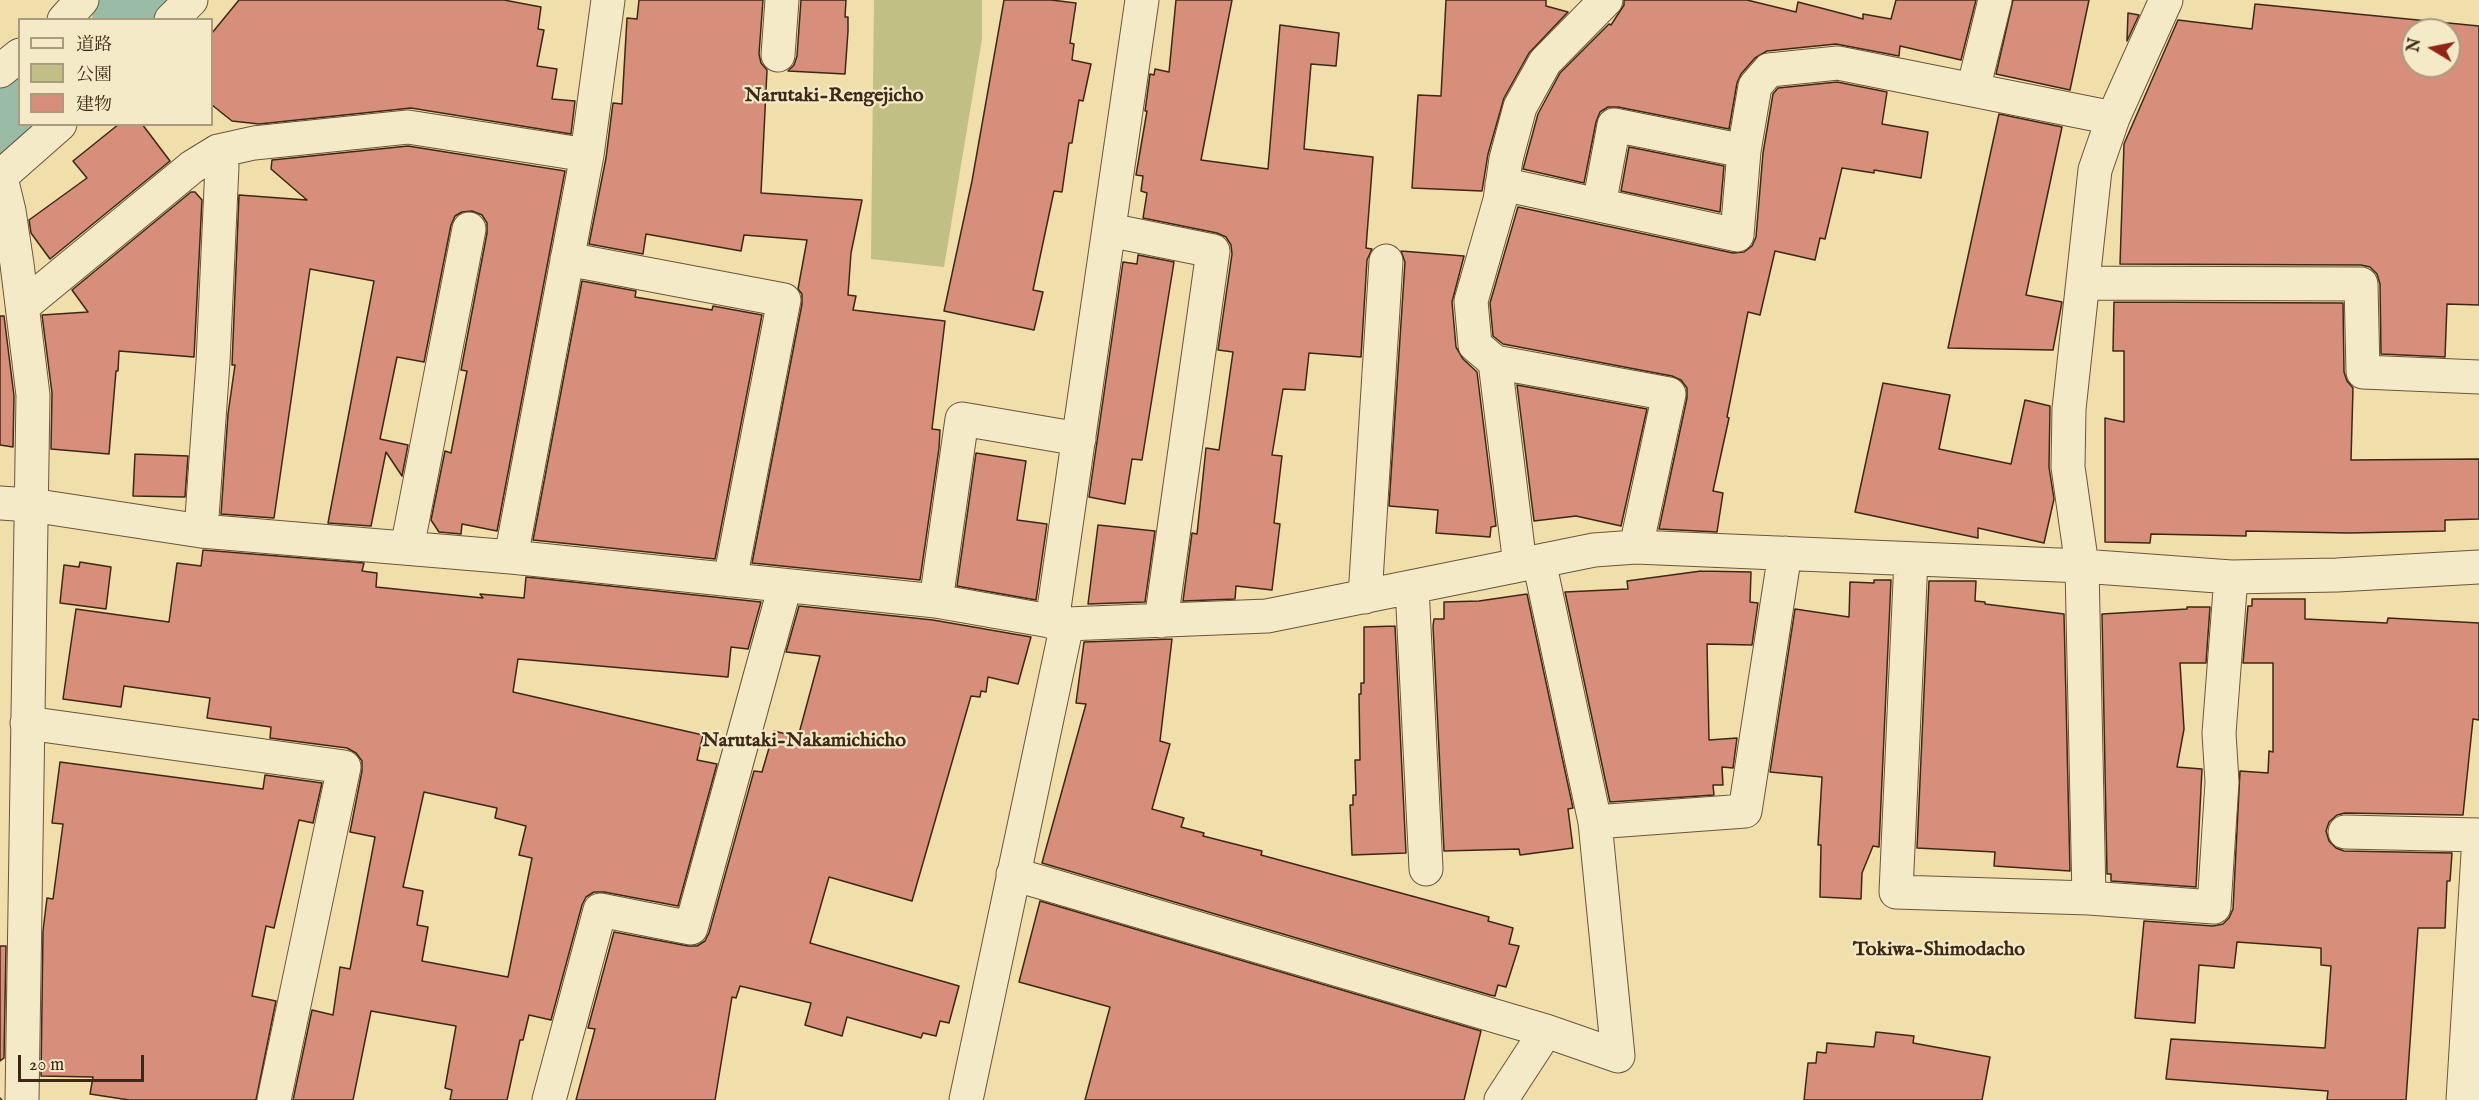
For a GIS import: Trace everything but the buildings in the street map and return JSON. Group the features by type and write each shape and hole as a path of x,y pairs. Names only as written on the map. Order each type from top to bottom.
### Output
{"street":[{"path":"66,18 82,0"},
{"path":"173,18 191,0"},
{"path":"511,557 587,155 608,0"},
{"path":"778,55 782,0"},
{"path":"966,1100 1013,874 1059,623 1079,439 1142,0"},
{"path":"1606,0 1545,62 1520,107 1500,200 1471,301 1475,345 1495,362 1669,394 1636,547"},
{"path":"1973,90 1995,0"},
{"path":"2089,898 2082,566 2068,467 2069,409 2095,170 2113,118 2166,0"},
{"path":"0,70 18,56"},
{"path":"1502,184 1737,235 1744,151 1755,86 1769,70 1838,63 2113,118"},
{"path":"1599,205 1614,125 1744,151"},
{"path":"22,1100 27,723 15,504 33,395 23,306 9,267 0,175 58,126"},
{"path":"23,306 192,167 218,152 254,142 408,127 587,155"},
{"path":"201,531 213,362 222,166 218,152"},
{"path":"407,548 469,229"},
{"path":"1109,230 1213,251 1161,621"},
{"path":"567,259 784,300 730,580"},
{"path":"1365,597 1386,261"},
{"path":"2084,283 2361,284 2363,372 2479,377"},
{"path":"1013,874 1546,1031 1618,1056 1595,822 1529,563 1495,362"},
{"path":"936,601 962,419 1079,439"},
{"path":"15,504 201,531 511,557 936,601 1059,623 1267,616 1594,550 1636,547 2082,566 2231,577 2337,575 2479,567"},
{"path":"1595,822 1745,811 1785,553"},
{"path":"1911,559 1896,892 2089,898 2214,906 2222,782 2219,732 2231,577"},
{"path":"549,1100 600,910 691,928 784,586"},
{"path":"1412,587 1426,869"},
{"path":"27,723 344,767 273,1100"},
{"path":"2345,832 2479,836 2463,1100"},
{"path":"1501,1100 1546,1031"}],"green space":[{"path":"874,0 982,0 982,39 944,267 871,259"}],"waterway":[{"path":"132,18 152,0"},
{"path":"0,131 18,116"}],"district":[{"name":"Narutaki-Rengejicho","path":"834,97"},
{"name":"Narutaki-Nakamichicho","path":"804,742"},
{"name":"Tokiwa-Shimodacho","path":"1939,951"}]}
